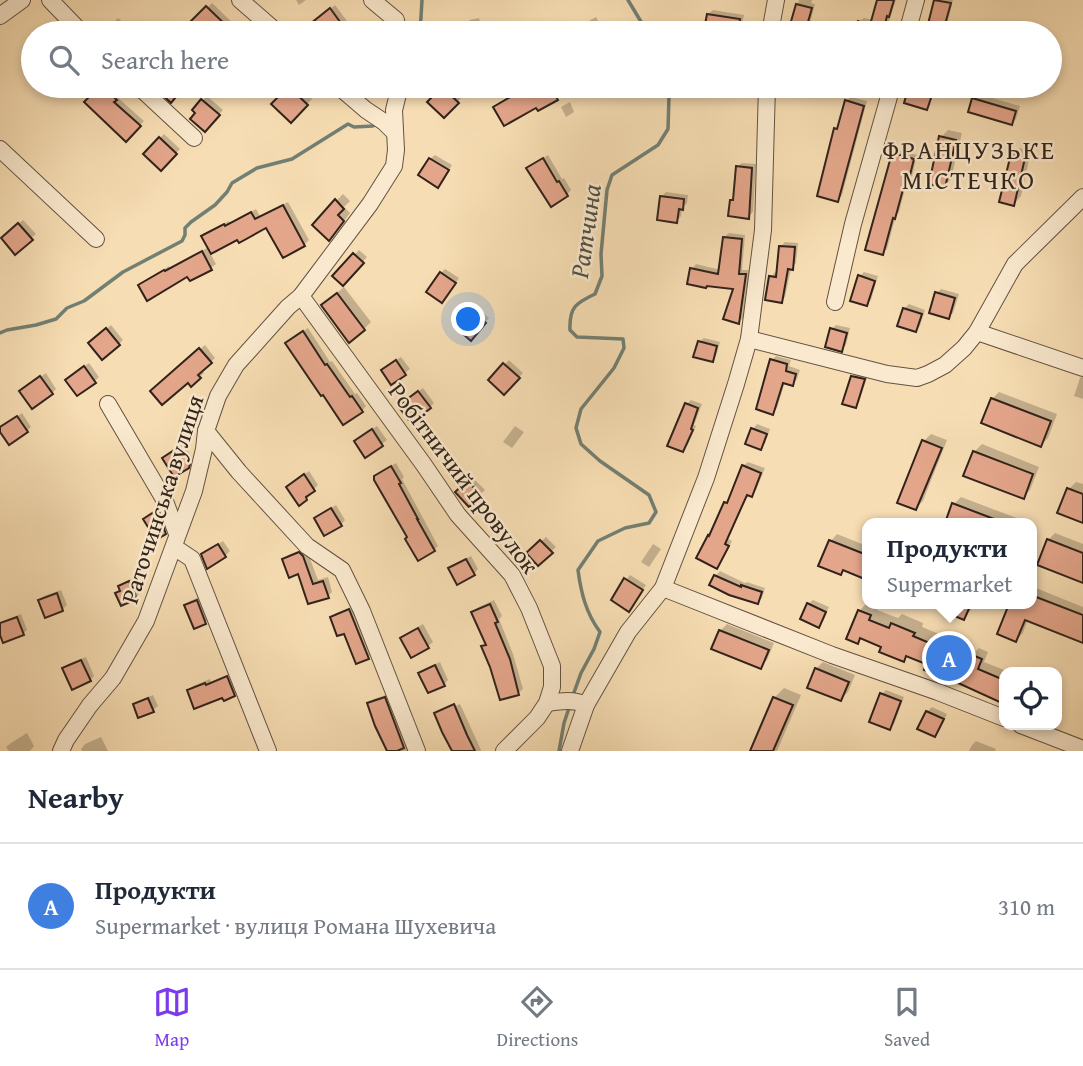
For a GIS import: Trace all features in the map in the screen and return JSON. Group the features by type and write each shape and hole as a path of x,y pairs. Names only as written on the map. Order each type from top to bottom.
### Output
{"street":[{"path":"0,16 22,0"},
{"path":"50,0 70,21"},
{"path":"240,0 264,21"},
{"path":"372,0 396,21"},
{"path":"772,21 776,0"},
{"path":"910,21 916,0"},
{"path":"151,98 194,138"},
{"path":"352,98 389,127"},
{"name":"Раточинська вулиця","path":"61,751 90,705 113,678 156,600 194,491 206,431 218,396 236,365 301,296 385,183 394,166 396,150 389,127 397,98"},
{"path":"504,751 537,718 568,702 663,589 706,478 749,339 762,230 768,98"},
{"path":"835,302 853,224 889,98"},
{"path":"0,149 96,239"},
{"path":"749,339 887,374 917,378 928,374 945,365 964,348 977,332 1015,264 1083,197"},
{"name":"Робітничий провулок","path":"301,296 458,515 512,575 529,608 552,666 552,687 568,702"},
{"path":"977,332 1083,368"},
{"path":"108,404 166,501 176,540 192,559 268,751"},
{"path":"206,431 239,472 307,546 342,570 362,611 417,751"},
{"path":"663,589 999,716"},
{"path":"568,702 570,751"},
{"path":"1033,730 1083,749"}],"building":[{"path":"877,0 894,0 886,21 871,21"},
{"path":"934,0 951,3 946,21 929,21"},
{"path":"796,4 812,8 808,21 791,21"},
{"path":"206,6 222,21 191,21"},
{"path":"330,8 339,21 314,21"},
{"path":"707,14 740,19 740,21 706,21"},
{"path":"88,98 115,98 117,100 114,102 141,126 126,142 84,102"},
{"path":"277,98 301,98 308,105 291,123 271,104"},
{"path":"431,98 454,98 459,103 444,118 427,102"},
{"path":"508,98 558,100 538,111 536,108 504,126 493,107"},
{"path":"905,98 931,98 927,110 904,103"},
{"path":"972,98 1016,111 1012,125 968,112"},
{"path":"201,99 220,115 205,132 190,119 195,113 192,110"},
{"path":"845,100 864,106 838,202 817,196 834,128 837,129"},
{"path":"939,136 956,140 945,188 929,184"},
{"path":"159,137 177,154 161,171 143,154"},
{"path":"892,153 914,159 883,255 865,250"},
{"path":"1011,154 1025,158 1014,206 999,202"},
{"path":"429,158 449,170 438,188 418,175"},
{"path":"543,158 568,196 551,207 526,168"},
{"path":"736,166 752,168 749,219 728,216 730,200 733,200"},
{"path":"660,196 684,199 683,210 679,209 677,223 657,220"},
{"path":"335,199 344,209 338,215 344,221 329,241 312,225"},
{"path":"283,205 305,246 283,258 266,228 211,254 201,236 251,212 255,219"},
{"path":"18,223 33,240 15,255 1,238"},
{"path":"723,237 742,239 739,274 746,274 739,324 723,319 733,289 687,284 690,268 718,274"},
{"path":"779,246 795,247 793,270 788,269 782,303 765,300 769,276 776,277"},
{"path":"202,251 212,270 190,281 187,277 147,301 138,285"},
{"path":"353,253 364,263 343,286 332,276"},
{"path":"440,272 456,283 442,303 426,292"},
{"path":"858,275 875,281 867,306 850,301"},
{"path":"935,292 955,298 949,319 929,313"},
{"path":"337,293 365,330 349,343 321,305"},
{"path":"903,308 922,314 916,332 897,326"},
{"path":"470,310 486,323 471,341 455,327"},
{"path":"106,328 120,345 102,360 88,343"},
{"path":"830,328 847,333 842,352 825,347"},
{"path":"303,331 325,365 327,364 363,412 343,425 285,343"},
{"path":"698,341 717,346 713,362 693,357"},
{"path":"199,348 212,363 198,375 201,378 191,387 188,383 162,405 150,391"},
{"path":"770,359 787,364 786,371 796,374 793,386 783,383 773,415 756,409"},
{"path":"396,360 406,375 391,385 381,370"},
{"path":"503,363 520,378 504,395 488,380"},
{"path":"84,366 96,383 77,396 65,380"},
{"path":"40,376 53,394 32,409 19,391"},
{"path":"851,376 865,379 856,408 842,404"},
{"path":"418,391 431,408 411,423 398,406"},
{"path":"991,398 1051,421 1041,447 981,423"},
{"path":"685,403 698,408 691,429 693,430 683,452 667,446"},
{"path":"17,416 28,432 9,445 0,432 0,427"},
{"path":"751,428 767,434 761,450 745,444"},
{"path":"372,429 383,446 365,458 354,441"},
{"path":"922,440 942,448 916,510 897,503"},
{"path":"179,447 190,464 189,468 174,477 162,458"},
{"path":"973,451 1033,474 1024,499 963,476"},
{"path":"742,465 761,473 752,497 747,495 725,544 729,546 717,569 696,558 724,502 727,503"},
{"path":"391,466 435,551 418,561 374,480 374,476"},
{"path":"304,474 315,491 299,506 286,487"},
{"path":"467,481 482,496 469,507 455,492"},
{"path":"1067,488 1083,494 1083,523 1057,513"},
{"path":"952,503 991,518 947,518"},
{"path":"331,508 342,526 324,536 314,518"},
{"path":"157,510 166,534 156,540 143,519"},
{"path":"1047,539 1083,553 1083,583 1037,565"},
{"path":"540,540 553,553 538,566 526,553"},
{"path":"829,540 862,553 862,578 843,570 841,575 818,566"},
{"path":"218,544 226,557 207,569 201,554"},
{"path":"299,552 313,584 323,581 329,598 308,604 298,574 289,578 282,559"},
{"path":"466,559 475,575 457,585 448,568"},
{"path":"714,575 741,587 762,592 758,604 709,585"},
{"path":"624,578 643,590 629,612 611,600"},
{"path":"129,581 137,599 121,606 115,593 120,591 118,586"},
{"path":"57,593 63,611 45,618 38,600"},
{"path":"1037,597 1083,615 1083,643 1025,620 1016,642 997,634 1007,609 1037,609"},
{"path":"197,600 206,624 194,629 184,605"},
{"path":"807,603 826,612 819,628 800,619"},
{"path":"490,604 510,659 519,695 500,700 481,646 486,645 471,612"},
{"path":"349,609 369,659 356,664 344,634 337,636 330,617"},
{"path":"946,609 969,609 964,620 945,612"},
{"path":"858,610 871,615 869,620 889,628 891,623 934,645 936,641 949,646 937,675 924,670 926,664 906,656 904,662 879,652 881,647 860,638 858,644 846,639"},
{"path":"17,617 24,635 3,643 0,623"},
{"path":"418,628 429,648 411,658 400,638"},
{"path":"719,630 769,650 761,669 711,649"},
{"path":"970,654 982,659 978,669 999,678 999,702 958,683"},
{"path":"81,660 91,681 72,690 62,668"},
{"path":"435,665 445,686 428,693 418,673"},
{"path":"815,668 849,682 841,701 807,688"},
{"path":"227,676 235,696 194,709 187,690"},
{"path":"880,693 901,701 890,730 869,722"},
{"path":"385,697 404,748 397,751 387,751 367,703"},
{"path":"773,697 793,705 773,751 750,751"},
{"path":"148,698 154,712 138,718 133,704"},
{"path":"454,704 475,751 452,751 442,732 434,713"},
{"path":"926,711 944,719 935,737 917,729"}],"waterway":[{"path":"421,21 422,0"},
{"name":"Ратчина","path":"628,0 641,21"},
{"name":"Ратчина","path":"572,698 600,632 585,602 578,570 598,541 625,528 649,523 656,512 649,495 600,461 581,444 576,428 581,409 614,368 624,348 623,339 577,337 570,330 570,322 572,311 583,300 595,294 602,276 601,254 607,190 612,175 658,145 668,129 669,98"},
{"path":"0,333 56,319 67,308 84,301 123,272 182,241 185,228 191,222 215,205 232,183 257,168 292,159 348,124 354,127 373,126 377,122"},
{"name":"Ратчина","path":"559,751 570,705"}],"place":[{"name":"Продукти","path":"949,658"}],"district":[{"name":"ФРАНЦУЗЬКЕ МІСТЕЧКО","path":"969,164"}]}
